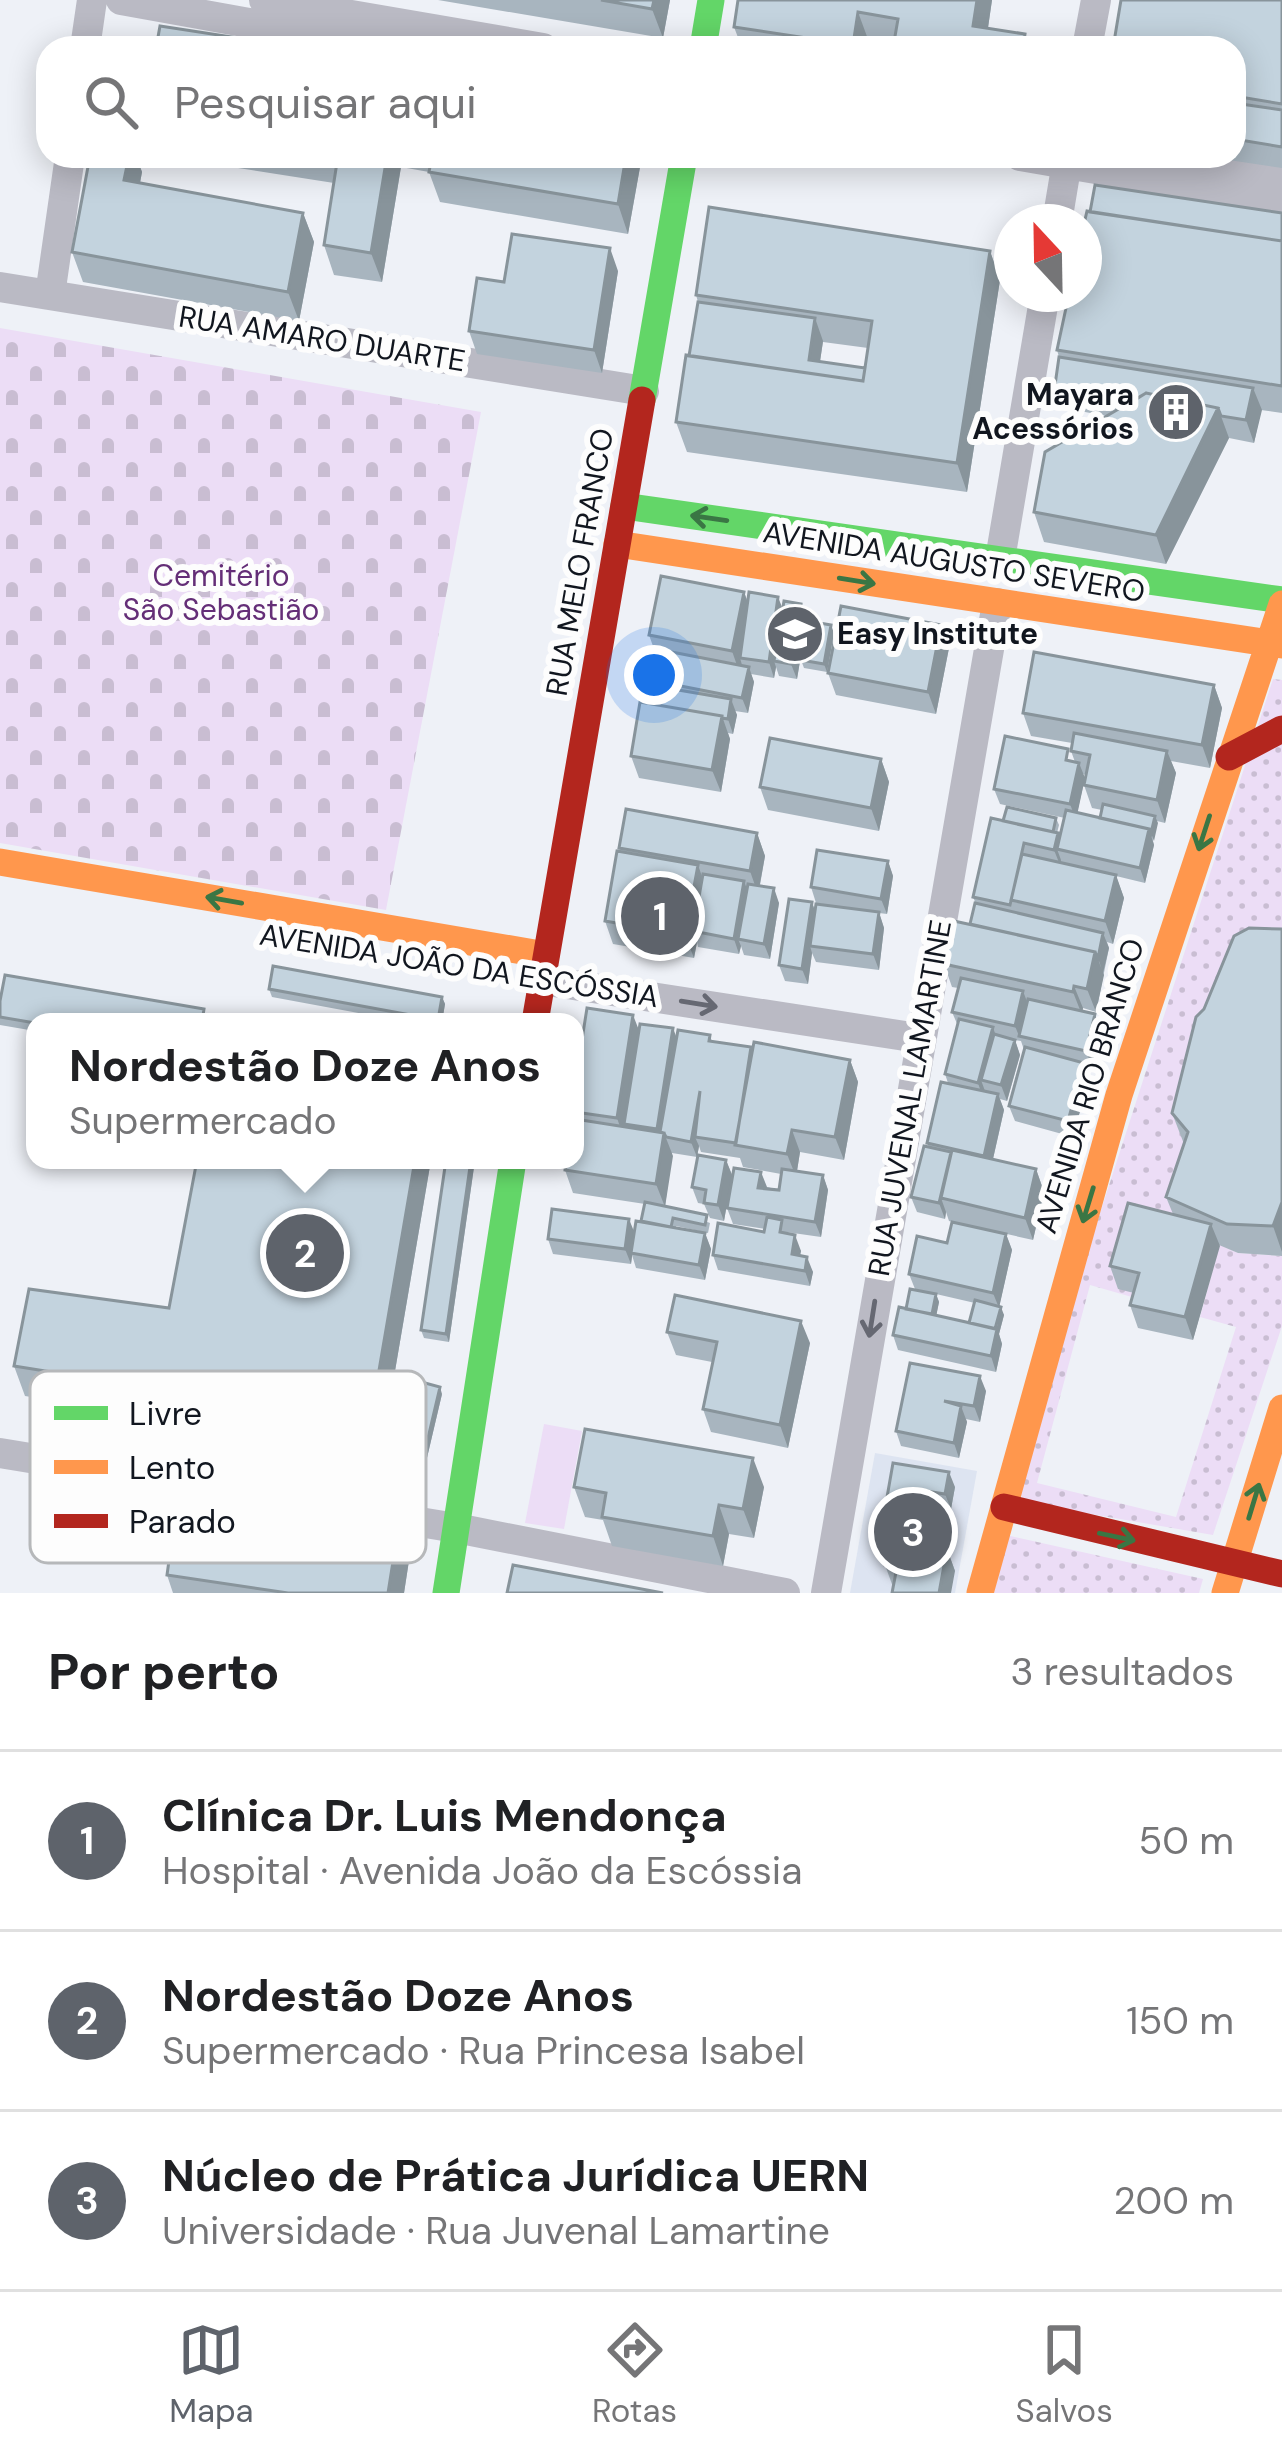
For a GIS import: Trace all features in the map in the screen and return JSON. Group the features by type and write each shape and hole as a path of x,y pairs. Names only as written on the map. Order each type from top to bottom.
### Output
{"main road":[{"path":"705,36 711,0"},
{"name":"RUA MELO FRANCO","path":"536,1013 682,168"},
{"name":"AVENIDA AUGUSTO SEVERO","path":"624,506 1282,602"},
{"name":"AVENIDA AUGUSTO SEVERO","path":"617,544 1275,644"},
{"name":"AVENIDA RIO BRANCO","path":"980,1593 1138,1039 1229,757 1275,644 1282,602"},
{"path":"1229,757 1282,729"},
{"name":"AVENIDA JOÃO DA ESCÓSSIA","path":"0,862 544,968"},
{"name":"AVENIDA JOÃO DA ESCÓSSIA","path":"0,891 544,968"},
{"path":"446,1593 512,1169"},
{"path":"1225,1593 1282,1408"},
{"path":"1004,1507 1086,1531 1236,1561 1276,1580"}],"street":[{"path":"87,36 92,0"},
{"path":"121,0 322,36"},
{"path":"263,0 472,36"},
{"path":"1089,36 1096,0"},
{"path":"50,296 68,168"},
{"path":"1060,204 1066,168"},
{"path":"1108,168 1282,202"},
{"path":"1223,168 1282,179"},
{"name":"RUA AMARO DUARTE","path":"0,287 644,391"},
{"path":"1000,560 1042,312"},
{"name":"RUA JUVENAL LAMARTINE","path":"826,1593 918,1038 997,603"},
{"name":"AVENIDA JOÃO DA ESCÓSSIA","path":"544,968 918,1038"},
{"path":"0,1453 30,1458"},
{"path":"426,1523 785,1593"}],"shaded area":[{"path":"875,1453 977,1471 955,1593 850,1593"}],"green space":[{"name":"Cemitério São Sebastião","path":"0,328 481,412 386,910 0,843"},
{"path":"1273,679 1282,680 1282,955 1199,1162 1190,1231 1238,1253 1282,1256 1282,1326 1213,1535 1027,1503 1012,1485","holes":["1219,1247 1200,1317 1236,1327 1176,1517 1037,1483 1090,1285 1146,1301"]},
{"path":"544,1424 582,1431 564,1529 525,1523"},
{"path":"1006,1535 1203,1579 1199,1593 994,1593"}],"building":[{"path":"601,0 654,0 652,9"},
{"path":"738,0 977,0 973,26 1025,34 895,36 898,19 858,12 854,36 794,36 734,27"},
{"path":"1121,0 1282,0 1282,104 1246,98 1246,36 1115,36"},
{"path":"160,26 225,36 158,36"},
{"path":"1246,105 1282,110 1282,147 1246,141"},
{"path":"88,168 126,168 124,180 303,213 288,292 72,252"},
{"path":"336,168 385,168 371,253 324,245"},
{"path":"430,168 624,168 618,204 429,172"},
{"path":"1095,185 1282,213 1282,241 1102,214 1102,204 1091,204"},
{"path":"709,207 990,251 957,463 676,422 686,355 863,381 872,321 696,295"},
{"path":"1102,213 1282,241 1282,386 1057,350 1065,312 1102,312"},
{"path":"512,234 610,248 594,350 469,331 477,278 504,282"},
{"path":"698,302 815,318 809,360 865,368 863,381 689,356"},
{"path":"1059,357 1253,388 1246,420 1221,416 1218,408 1146,393 1135,400 1055,385"},
{"path":"1146,393 1218,408 1156,535 1034,512 1045,452"},
{"path":"661,576 744,592 732,651 649,635"},
{"path":"749,592 778,597 769,662 740,658"},
{"path":"784,601 801,604 791,664 774,661"},
{"path":"841,606 941,625 928,692 828,673"},
{"path":"808,621 831,625 824,664 801,660"},
{"path":"651,648 749,667 742,698 645,679"},
{"path":"1034,652 1214,685 1202,745 1023,713"},
{"path":"643,684 731,699 728,719 640,702"},
{"path":"640,702 722,716 712,770 631,756"},
{"path":"1074,733 1167,751 1157,800 1084,785 1090,755 1071,751"},
{"path":"1005,736 1068,749 1066,760 1079,763 1070,804 994,789"},
{"path":"770,738 881,759 871,808 760,787"},
{"path":"1103,804 1155,816 1151,833 1100,818"},
{"path":"1007,807 1056,818 1053,832 1003,821"},
{"path":"626,809 757,833 750,871 619,848"},
{"path":"1066,810 1149,829 1140,868 1057,849"},
{"path":"991,818 1058,833 1054,850 1024,843 1010,905 973,897"},
{"path":"817,850 888,861 881,899 811,887"},
{"path":"617,851 698,865 685,935 605,921"},
{"path":"1022,854 1116,875 1105,921 1011,900"},
{"path":"703,874 744,881 734,939 693,931"},
{"path":"748,884 774,888 764,944 738,939"},
{"path":"789,899 812,902 802,969 779,965"},
{"path":"975,903 1103,933 1098,958 1095,952 970,924"},
{"path":"816,904 879,912 873,954 810,946"},
{"path":"954,921 1095,952 1087,989 1074,986 1073,992 944,964"},
{"path":"1249,928 1282,929 1282,1202 1273,1226 1227,1224 1166,1197 1188,1132 1172,1113 1196,1017 1204,1009 1234,936"},
{"path":"273,966 442,997 439,1013 400,1013 269,989"},
{"path":"5,975 204,1009 203,1013 26,1013 26,1021 0,1017"},
{"path":"961,978 1023,991 1015,1026 952,1012"},
{"path":"1028,999 1095,1014 1086,1051 1019,1036"},
{"path":"587,1008 633,1015 617,1118 584,1113"},
{"path":"959,1019 993,1027 978,1083 945,1074"},
{"path":"640,1024 673,1028 657,1129 624,1124"},
{"path":"678,1030 710,1035 709,1041 751,1047 736,1143 695,1137 700,1091 691,1142 660,1132"},
{"path":"994,1034 1015,1040 1001,1085 981,1080"},
{"path":"754,1042 850,1060 835,1137 792,1130 787,1154 735,1145"},
{"path":"1025,1047 1084,1063 1068,1121 1009,1106"},
{"path":"941,1082 998,1094 984,1156 927,1143"},
{"path":"584,1120 664,1133 656,1184 565,1170 584,1169"},
{"path":"924,1146 951,1152 939,1203 911,1197"},
{"path":"952,1150 1036,1169 1025,1218 941,1198"},
{"path":"698,1155 726,1160 718,1205 704,1203 706,1190 692,1187"},
{"path":"734,1168 761,1172 758,1188 779,1190 782,1169 823,1175 815,1222 727,1208"},
{"path":"195,1169 413,1169 379,1371 45,1371 14,1366 29,1289 169,1308"},
{"path":"445,1169 470,1169 446,1334 421,1330"},
{"path":"645,1202 707,1215 705,1225 673,1218 671,1227 641,1221"},
{"path":"1128,1203 1211,1224 1185,1317 1130,1305 1139,1273 1110,1266"},
{"path":"552,1209 629,1219 625,1249 548,1239"},
{"path":"767,1217 782,1220 780,1232 795,1235 792,1254 807,1257 805,1271 713,1255 718,1223 764,1232"},
{"path":"636,1221 705,1233 699,1265 631,1253"},
{"path":"952,1222 1006,1234 993,1293 909,1274 917,1236 947,1243"},
{"path":"910,1289 936,1294 932,1314 906,1309"},
{"path":"675,1295 801,1321 780,1425 703,1409 717,1342 667,1332"},
{"path":"975,1300 1001,1307 995,1329 969,1323"},
{"path":"899,1307 997,1329 991,1356 893,1335"},
{"path":"910,1363 980,1376 974,1406 944,1401 961,1406 954,1443 896,1431"},
{"path":"426,1383 440,1387 426,1446"},
{"path":"585,1429 753,1458 743,1509 719,1505 713,1536 602,1517 606,1493 574,1487"},
{"path":"893,1463 949,1472 945,1494 919,1490 916,1507 886,1503"},
{"path":"892,1522 932,1528 929,1546 947,1549 939,1593 892,1593 897,1567 885,1565"},
{"path":"169,1563 393,1563 388,1593 288,1593 167,1575"},
{"path":"513,1565 663,1593 507,1593"}],"traffic: fast":[{"path":"705,36 711,0"},
{"path":"642,400 682,168"},
{"path":"624,506 1282,600"},
{"path":"446,1593 512,1169"}],"traffic: slow":[{"path":"617,544 1282,645"},
{"path":"980,1593 1119,1095 1282,604"},
{"path":"0,862 546,955"},
{"path":"1225,1593 1282,1408"}],"traffic: jam":[{"path":"537,1013 642,400"},
{"path":"1229,757 1282,729"},
{"path":"1004,1507 1282,1574"}],"place":[{"name":"Mayara Acessórios","path":"1176,412"},
{"name":"Easy Institute","path":"795,634"},
{"name":"Clínica Dr. Luis Mendonça","path":"660,916"},
{"name":"Nordestão Doze Anos","path":"305,1253"},
{"name":"Núcleo de Prática Jurídica UERN","path":"913,1532"}]}
